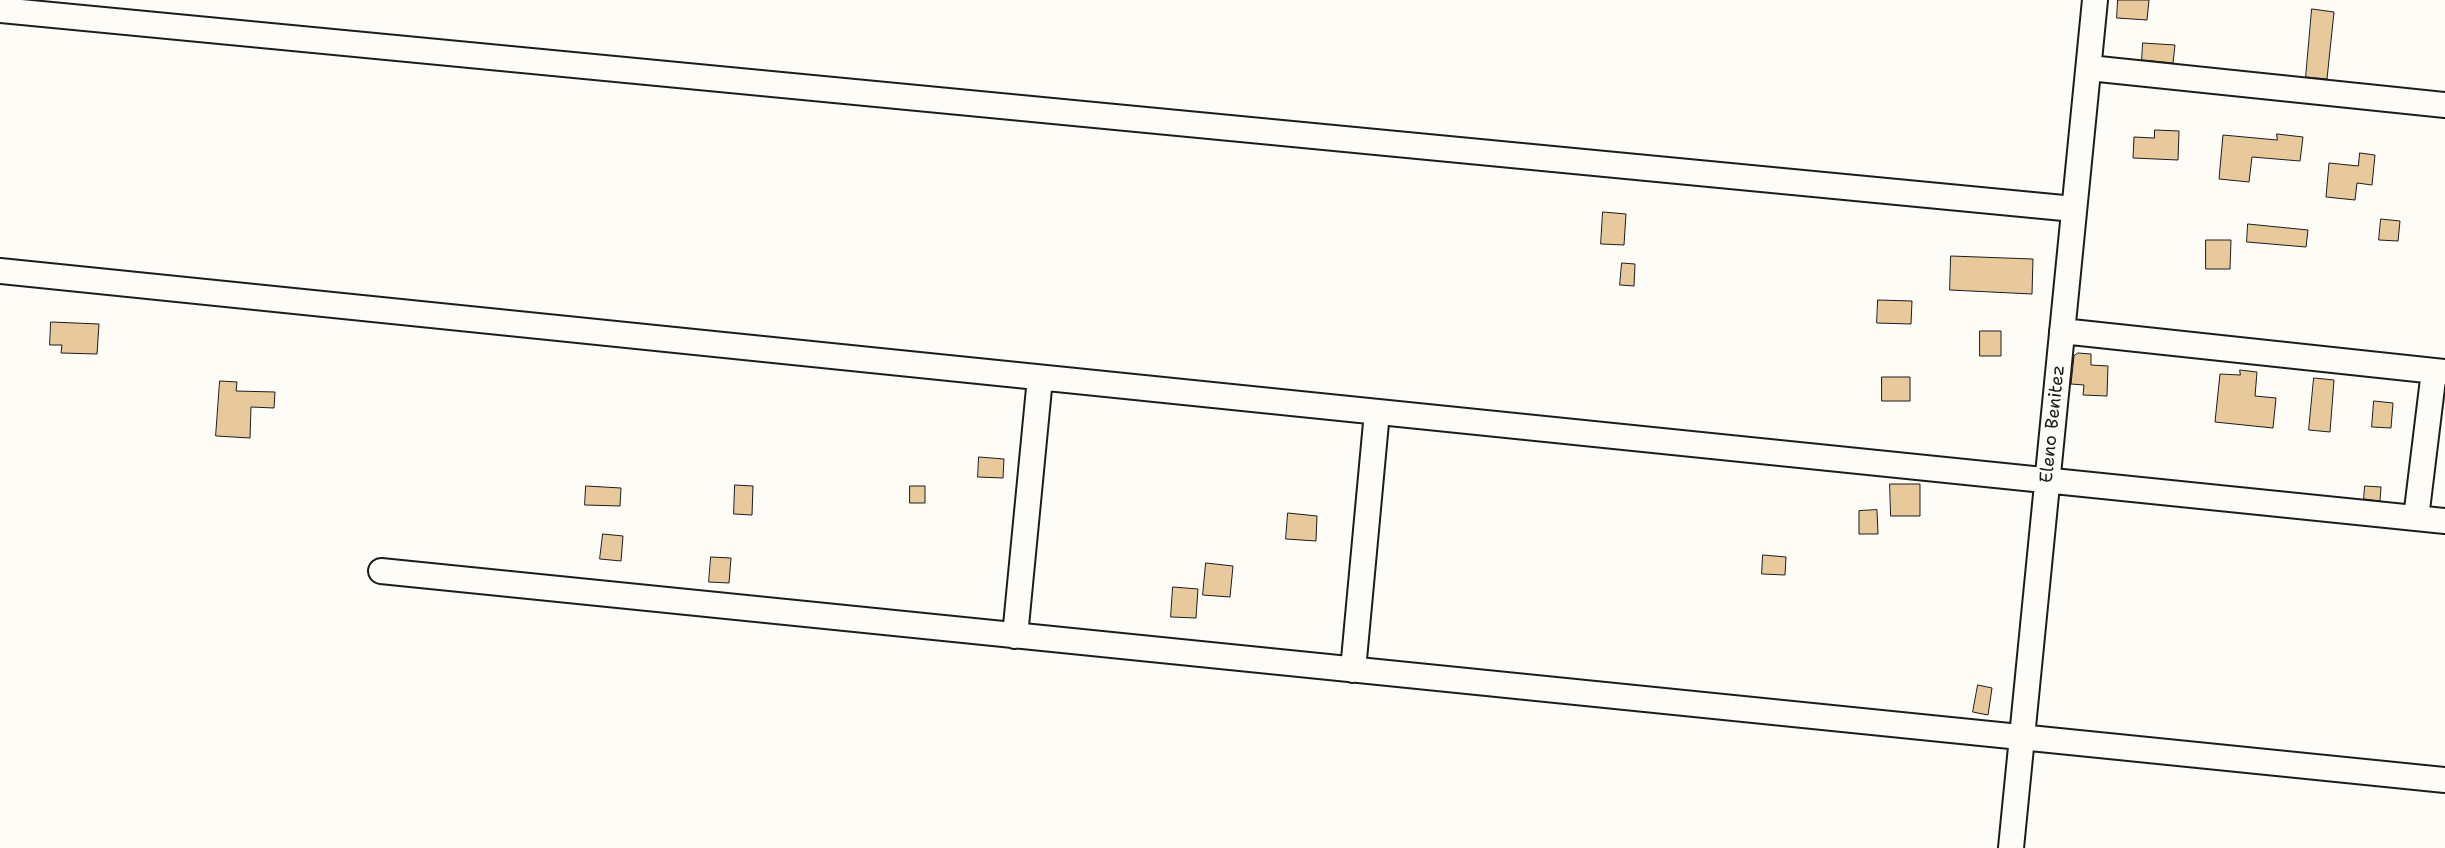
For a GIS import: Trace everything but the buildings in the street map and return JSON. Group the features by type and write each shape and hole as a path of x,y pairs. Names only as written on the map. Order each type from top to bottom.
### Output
{"street":[{"name":"Eleno Benitez","path":"2011,848 2096,0"},
{"path":"0,10 2074,209"},
{"path":"2089,68 2445,104"},
{"path":"0,271 2445,521"},
{"path":"2062,331 2440,371 2416,518"},
{"path":"1015,636 1040,378"},
{"path":"1353,670 1377,412"},
{"path":"381,571 2445,780"}]}
